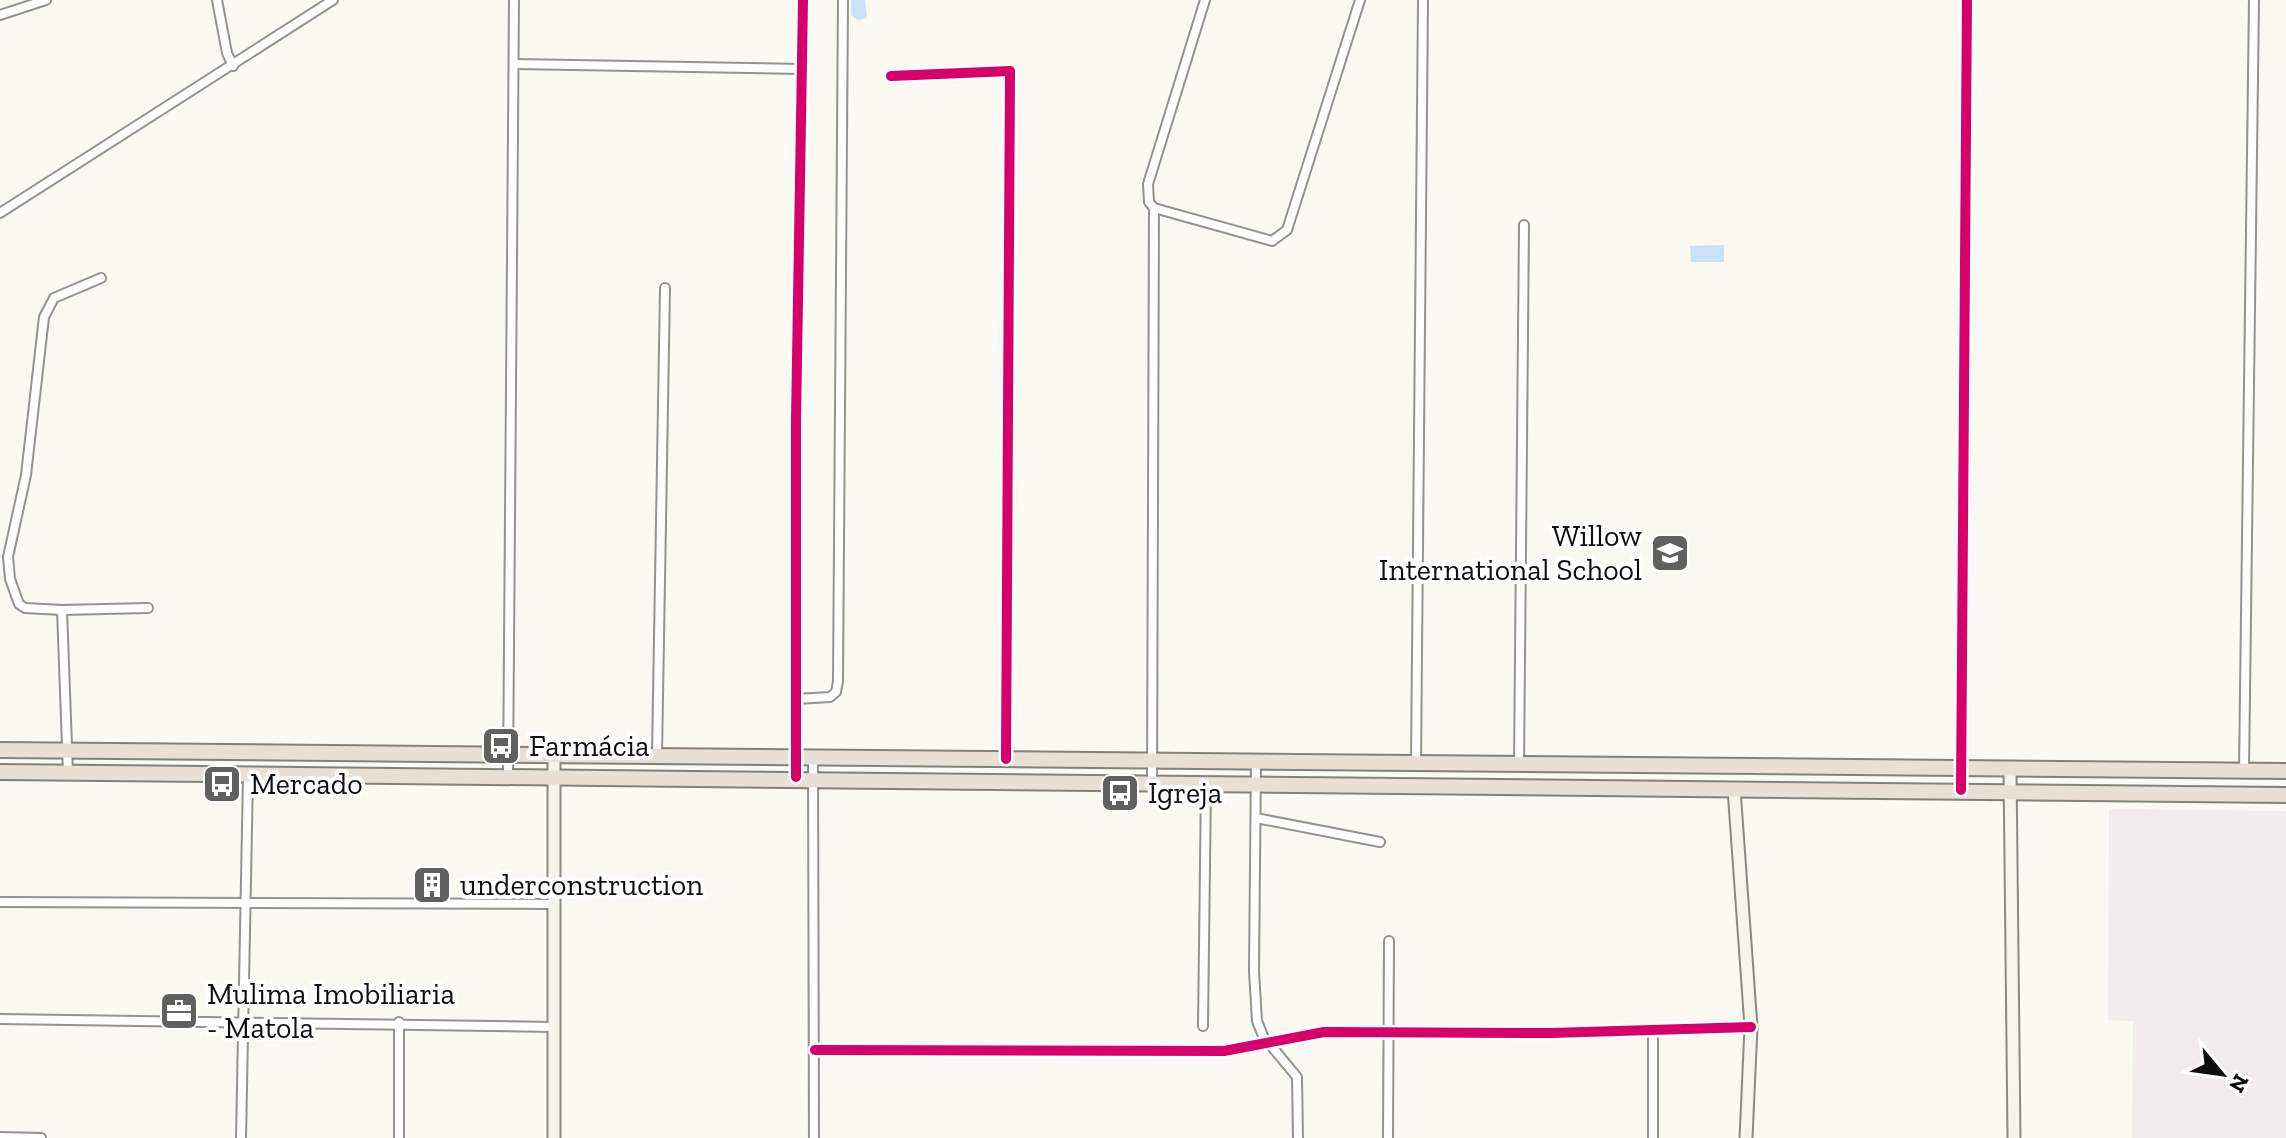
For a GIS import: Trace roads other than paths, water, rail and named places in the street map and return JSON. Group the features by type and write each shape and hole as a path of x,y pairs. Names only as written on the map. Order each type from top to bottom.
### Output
{"highway":[{"path":"0,750 2286,771"},
{"path":"0,772 248,776 508,775 554,779 796,777 1152,784 2286,795"}],"street":[{"path":"0,15 46,0"},
{"path":"217,0 227,53 233,66"},
{"path":"0,213 333,0"},
{"path":"508,775 514,0"},
{"path":"796,777 803,0"},
{"path":"796,699 830,697 836,692 838,681 843,0"},
{"path":"1205,0 1148,184 1149,202 1154,208 1272,241 1287,230 1360,0"},
{"path":"1416,763 1423,0"},
{"path":"1961,790 1967,0"},
{"path":"2244,770 2254,0"},
{"path":"514,64 802,69"},
{"path":"891,76 1010,71 1006,759"},
{"path":"1152,784 1154,208"},
{"path":"1519,765 1524,225"},
{"path":"101,278 54,298 44,317 26,475 8,557 10,579 19,604 25,608 148,608"},
{"path":"657,755 665,288"},
{"path":"62,610 68,773"},
{"path":"554,753 554,1138"},
{"path":"813,758 814,1138"},
{"path":"1256,760 1254,971 1257,1021 1268,1041 1297,1077 1298,1138"},
{"path":"2010,769 2014,1138"},
{"path":"241,1138 248,776"},
{"path":"1203,1026 1206,784"},
{"path":"1734,789 1751,1027 1746,1138"},
{"path":"1256,818 1380,842"},
{"path":"0,902 555,904"},
{"path":"1388,1138 1389,941"},
{"path":"0,1019 399,1022 554,1027"},
{"path":"399,1022 399,1138"},
{"path":"815,1050 1224,1051 1303,1034 1388,1031 1474,1034 1751,1027"},
{"path":"1653,1030 1653,1138"},
{"path":"0,1137 41,1138"}],"water":[{"path":"851,0 865,0 867,18 858,20 851,15"},
{"path":"1724,245 1724,262 1691,262 1690,246"}],"place":[{"name":"Willow International School","path":"1670,553"},
{"name":"Farmácia","path":"501,746"},
{"name":"Mercado","path":"222,784"},
{"name":"Igreja","path":"1120,793"},
{"name":"underconstruction","path":"432,885"},
{"name":"Mulima Imobiliaria - Matola","path":"179,1011"}]}
